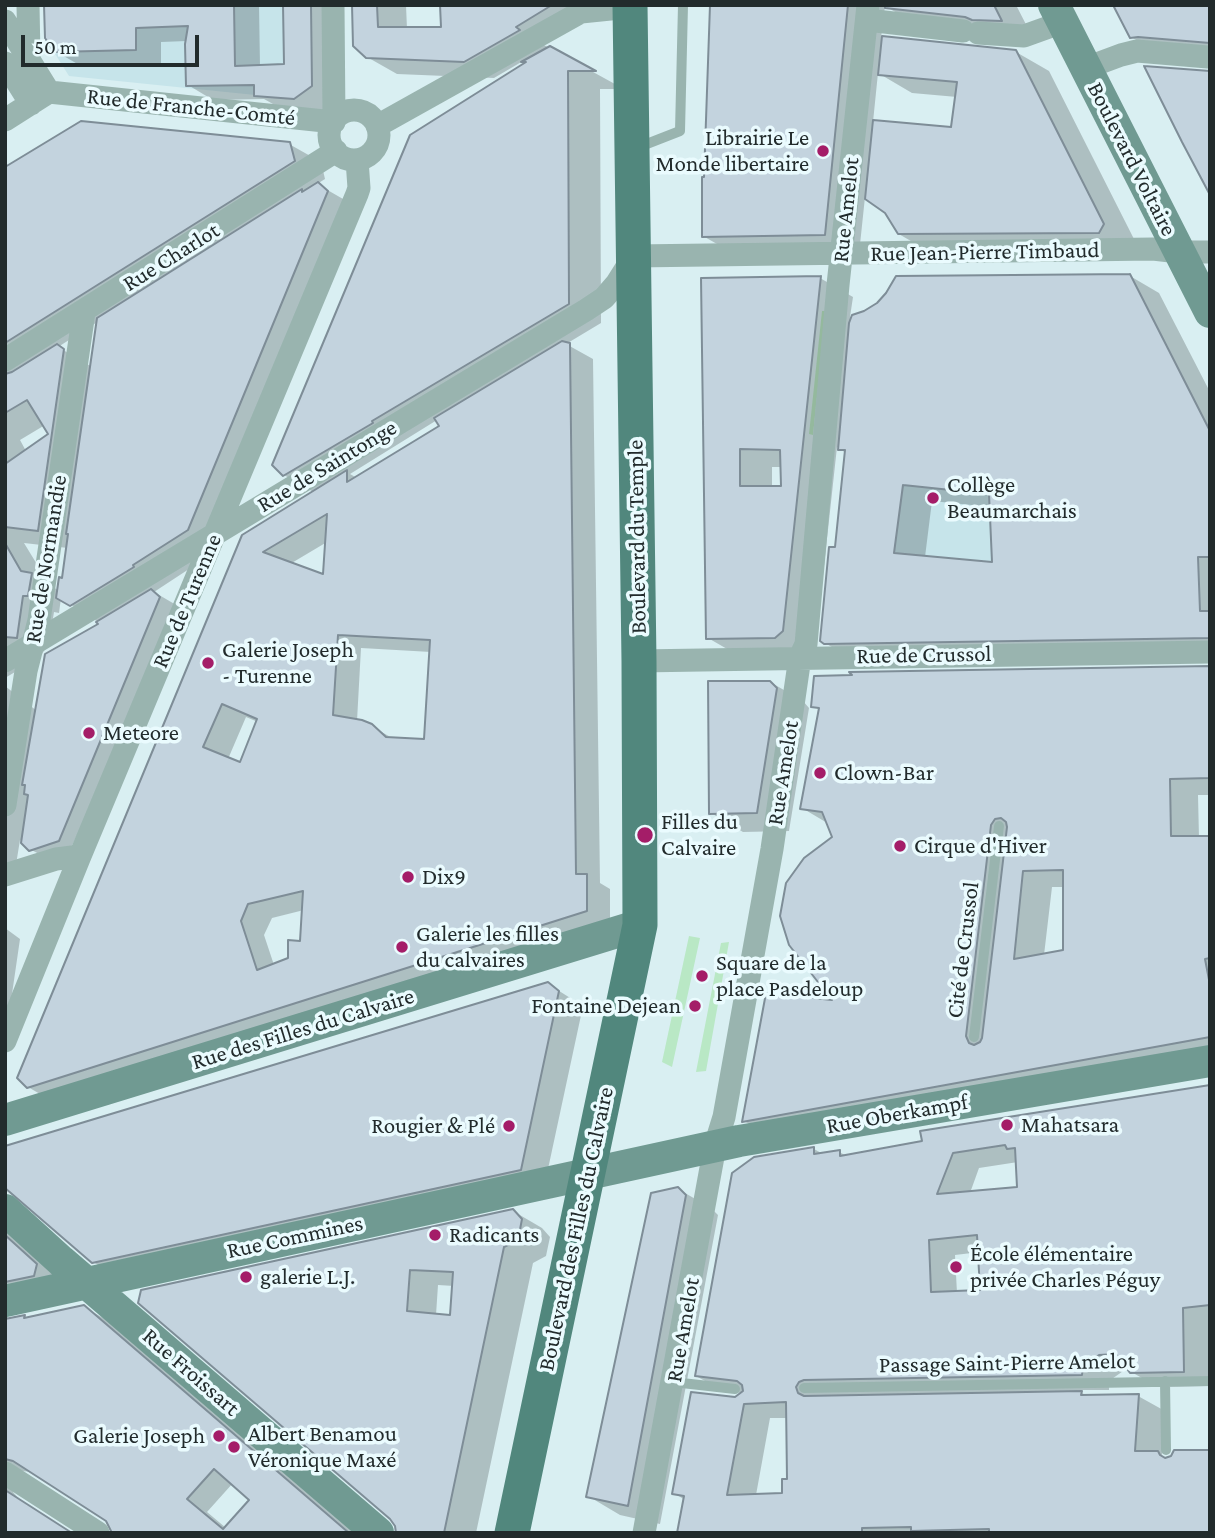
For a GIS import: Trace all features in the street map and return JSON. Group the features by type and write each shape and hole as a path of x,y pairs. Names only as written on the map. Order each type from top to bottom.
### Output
{"main road":[{"name":"Boulevard du Temple","path":"630,6 640,925"},
{"name":"Boulevard des Filles du Calvaire","path":"512,1533 640,925"}],"street":[{"path":"28,5 29,60 40,98"},
{"path":"333,5 334,122"},
{"path":"377,126 581,12 630,6"},
{"path":"867,13 971,32 1024,36 1058,14"},
{"name":"Rue Amelot","path":"644,1533 770,862 800,657 806,644 841,254 867,13"},
{"name":"Boulevard Voltaire","path":"1058,14 1086,68 1195,252 1210,312"},
{"path":"5,21 29,60"},
{"path":"1086,68 1137,51 1208,57"},
{"path":"5,63 40,98"},
{"path":"5,120 40,98"},
{"name":"Rue de Franche-Comté","path":"40,98 334,122"},
{"path":"353,110 368,114 377,126 379,141 376,148 371,154 357,160 349,160 336,151 329,137 338,116 353,110"},
{"name":"Rue Charlot","path":"5,360 336,151"},
{"name":"Rue de Turenne","path":"5,1041 359,188 357,160"},
{"name":"Rue Jean-Pierre Timbaud","path":"634,256 1153,249 1195,252"},
{"name":"Rue de Saintonge","path":"5,661 604,298 634,256"},
{"name":"Rue de Normandie","path":"5,806 26,671 41,606 84,312"},
{"name":"Rue de Crussol","path":"639,661 800,657 1019,661 1210,652"},
{"path":"5,875 56,859 80,856"},
{"name":"Rue des Filles du Calvaire","path":"5,1120 640,925"},
{"name":"Rue Oberkampf","path":"586,1176 716,1146 1210,1061"},
{"name":"Rue Commines","path":"5,1301 528,1186 586,1176"},
{"name":"Rue Froissart","path":"5,1210 87,1284 378,1533"},
{"path":"5,1473 98,1533"}],"lane":[{"path":"633,149 680,131 683,5"},
{"name":"Cité de Crussol","path":"974,1037 999,826"},
{"path":"1165,1381 1166,1450"},
{"name":"Passage Saint-Pierre Amelot","path":"804,1388 1210,1381"},
{"path":"673,1382 735,1389"}],"shaded area":[{"path":"102,5 311,5 312,86 294,99 69,76 45,38 44,19 101,17"},
{"name":"Collège Beaumarchais","path":"845,450 1026,468 1006,563 835,547"}],"green space":[{"path":"822,311 826,311 813,435 809,434"},
{"path":"689,936 700,938 672,1067 662,1062"},
{"path":"729,942 706,1071 696,1072 721,943"}],"building":[{"path":"44,5 234,5 235,66 284,64 283,5 311,5 312,86 294,99 254,96 254,85 186,86 185,44 188,26 136,28 136,50 54,52 45,38"},
{"path":"352,5 377,5 378,27 441,27 440,5 552,5 516,27 520,30 464,62 366,58 353,46"},
{"path":"710,5 848,5 825,235 702,237"},
{"path":"885,5 994,5 1002,21 972,20 885,8"},
{"path":"1113,5 1210,5 1210,43 1130,38"},
{"path":"882,36 1016,50 1104,224 1099,233 898,234 885,213 865,199 873,120 951,127 957,82 878,75"},
{"path":"550,46 596,71 568,71 569,304 283,476 272,465 410,135"},
{"path":"1144,66 1210,71 1210,195 1182,142"},
{"path":"81,121 290,142 295,161 5,343 5,167"},
{"path":"318,182 328,191 188,530 70,606 56,598 59,577 62,578 97,318 302,189 302,192"},
{"path":"1130,274 1210,431 1210,557 1198,557 1200,611 1210,611 1210,638 824,644 820,641 829,547 835,547 845,450 838,450 849,323 852,315 877,303 896,276","holes":["903,485 989,494 992,562 894,553"]},
{"path":"821,276 783,631 775,638 706,639 701,278","holes":["740,449 780,450 781,486 740,486"]},
{"path":"562,341 570,343 576,874 587,874 587,911 27,1088 17,1078 242,535 347,470 347,482 439,426 434,418","holes":["327,514 323,574 263,552","338,635 430,640 424,739 386,737 372,724 333,715","222,704 257,719 240,762 203,747","303,891 300,941 288,940 288,958 257,970 241,921 248,904"]},
{"path":"57,344 64,349 38,531 5,527 5,464 48,434 27,400 5,413 5,374"},
{"path":"5,543 21,571 32,573 28,596 23,596 17,638 5,637"},
{"path":"151,589 160,597 59,841 29,851 21,843 28,795 24,794 25,785 22,785 45,654 98,624 96,622"},
{"path":"1210,666 1210,778 1170,779 1171,836 1210,836 1210,958 1205,959 1210,985 1210,1037 742,1122 766,993 832,1000 789,945 780,916 786,883 804,858 832,837 822,812 800,809 819,708 811,707 814,676 852,675 849,672","holes":["1001,818 1007,827 982,1038 974,1045 969,1043 966,1036 991,825 995,819","1063,870 1063,950 1014,959 1023,871"]},
{"path":"708,681 770,681 777,688 757,813 709,814"},
{"path":"548,982 559,991 521,1170 92,1263 5,1188 5,1146"},
{"path":"1210,1085 1210,1305 1183,1308 1184,1372 1130,1373 1116,1354 1099,1355 1083,1366 1082,1375 804,1380 796,1387 798,1393 804,1396 1082,1391 1081,1395 1139,1394 1135,1451 1158,1451 1165,1458 1171,1456 1174,1450 1210,1450 1210,1533 989,1533 989,1529 911,1531 911,1527 862,1528 862,1533 677,1533 684,1496 672,1494 691,1392 735,1397 743,1391 742,1385 737,1381 695,1376 732,1173 754,1157 814,1147 814,1154 840,1150 840,1156 922,1141 920,1131","holes":["1005,1145 1007,1149 1015,1148 1017,1187 937,1194 953,1153","977,1235 980,1290 931,1292 929,1240","786,1402 787,1479 782,1479 782,1493 727,1495 744,1404"]},
{"path":"678,1187 686,1195 628,1506 586,1497 651,1193"},
{"path":"513,1209 522,1219 518,1240 504,1247 444,1533 396,1533 390,1519 138,1303 141,1290","holes":["410,1270 453,1272 450,1315 407,1311"]},
{"path":"5,1235 37,1264 34,1276 5,1282"},
{"path":"84,1305 349,1533 112,1533 106,1521 13,1461 5,1459 5,1319 25,1315 24,1318","holes":["214,1469 249,1500 223,1529 187,1499"]},
{"path":"5,1490 72,1533 5,1533"}],"place":[{"name":"Librairie Le Monde libertaire","path":"823,151"},
{"name":"Collège Beaumarchais","path":"933,498"},
{"name":"Galerie Joseph - Turenne","path":"208,663"},
{"name":"Meteore","path":"89,733"},
{"name":"Clown-Bar","path":"820,773"},
{"name":"Filles du Calvaire","path":"645,835"},
{"name":"Cirque d'Hiver","path":"900,846"},
{"name":"Dix9","path":"408,877"},
{"name":"Galerie les filles du calvaires","path":"402,947"},
{"name":"Square de la place Pasdeloup","path":"702,976"},
{"name":"Fontaine Dejean","path":"695,1006"},
{"name":"Mahatsara","path":"1007,1125"},
{"name":"Rougier & Plé","path":"509,1126"},
{"name":"Radicants","path":"435,1235"},
{"name":"École élémentaire privée Charles Péguy","path":"956,1267"},
{"name":"galerie L.J.","path":"246,1277"},
{"name":"Galerie Joseph","path":"219,1436"},
{"name":"Albert Benamou Véronique Maxé","path":"234,1447"}]}
